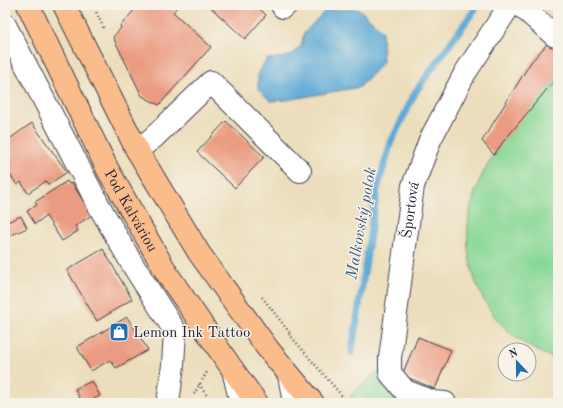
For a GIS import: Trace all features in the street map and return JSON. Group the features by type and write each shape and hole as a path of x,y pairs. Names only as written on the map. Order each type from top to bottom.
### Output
{"main road":[{"name":"Pod Kalváriou","path":"28,5 112,177 168,275 257,403"},
{"path":"67,9 137,150 199,253 268,349 313,403"}],"street":[{"name":"Športová","path":"445,403 434,402 405,391 390,373 390,358 413,186 430,140 464,73 510,5"},
{"path":"520,5 555,36"},
{"name":"Pod Kalváriou","path":"5,25 99,206 134,267 175,331 173,365 168,403"},
{"path":"137,150 153,138 211,82 300,171"},
{"path":"233,370 241,403"},
{"path":"289,375 293,396 292,403"}],"path":[{"path":"93,5 106,33"},
{"path":"261,297 290,333"},
{"path":"199,384 212,403"}],"green space":[{"path":"558,76 558,359 537,350 537,342 522,342 506,329 498,320 484,300 476,283 468,249 469,214 473,197 480,180 495,152"},
{"path":"377,372 403,403 356,403 350,396"}],"water":[{"path":"359,9 382,30 383,62 360,87 287,100 270,101 258,89 258,72 267,59 287,57 292,54 301,46 304,33 326,10"}],"building":[{"path":"139,5 179,5 173,12 211,47 159,105 142,96 113,37 121,28 120,26"},
{"path":"208,5 256,5 266,15 245,39"},
{"path":"558,32 558,76 494,155 482,141 531,62"},
{"path":"226,121 264,157 235,188 197,152"},
{"path":"32,123 67,172 48,185 46,181 28,193 21,182 17,185 5,167 5,142"},
{"path":"67,181 69,184 72,183 92,215 75,226 78,231 62,241 46,216 35,224 27,211 37,205 35,202"},
{"path":"21,216 27,228 5,238 5,223"},
{"path":"103,249 132,299 97,321 67,270"},
{"name":"Lemon Ink Tattoo","path":"127,317 148,350 116,368 110,360 91,371 77,347"},
{"path":"418,337 451,350 435,389 402,375"},
{"path":"92,381 100,396 86,403 82,403 75,389"}],"waterway":[{"name":"Malkovský potok","path":"352,352 377,189 391,142 416,91 478,5"}],"place":[{"name":"Lemon Ink Tattoo","path":"119,332"}]}
